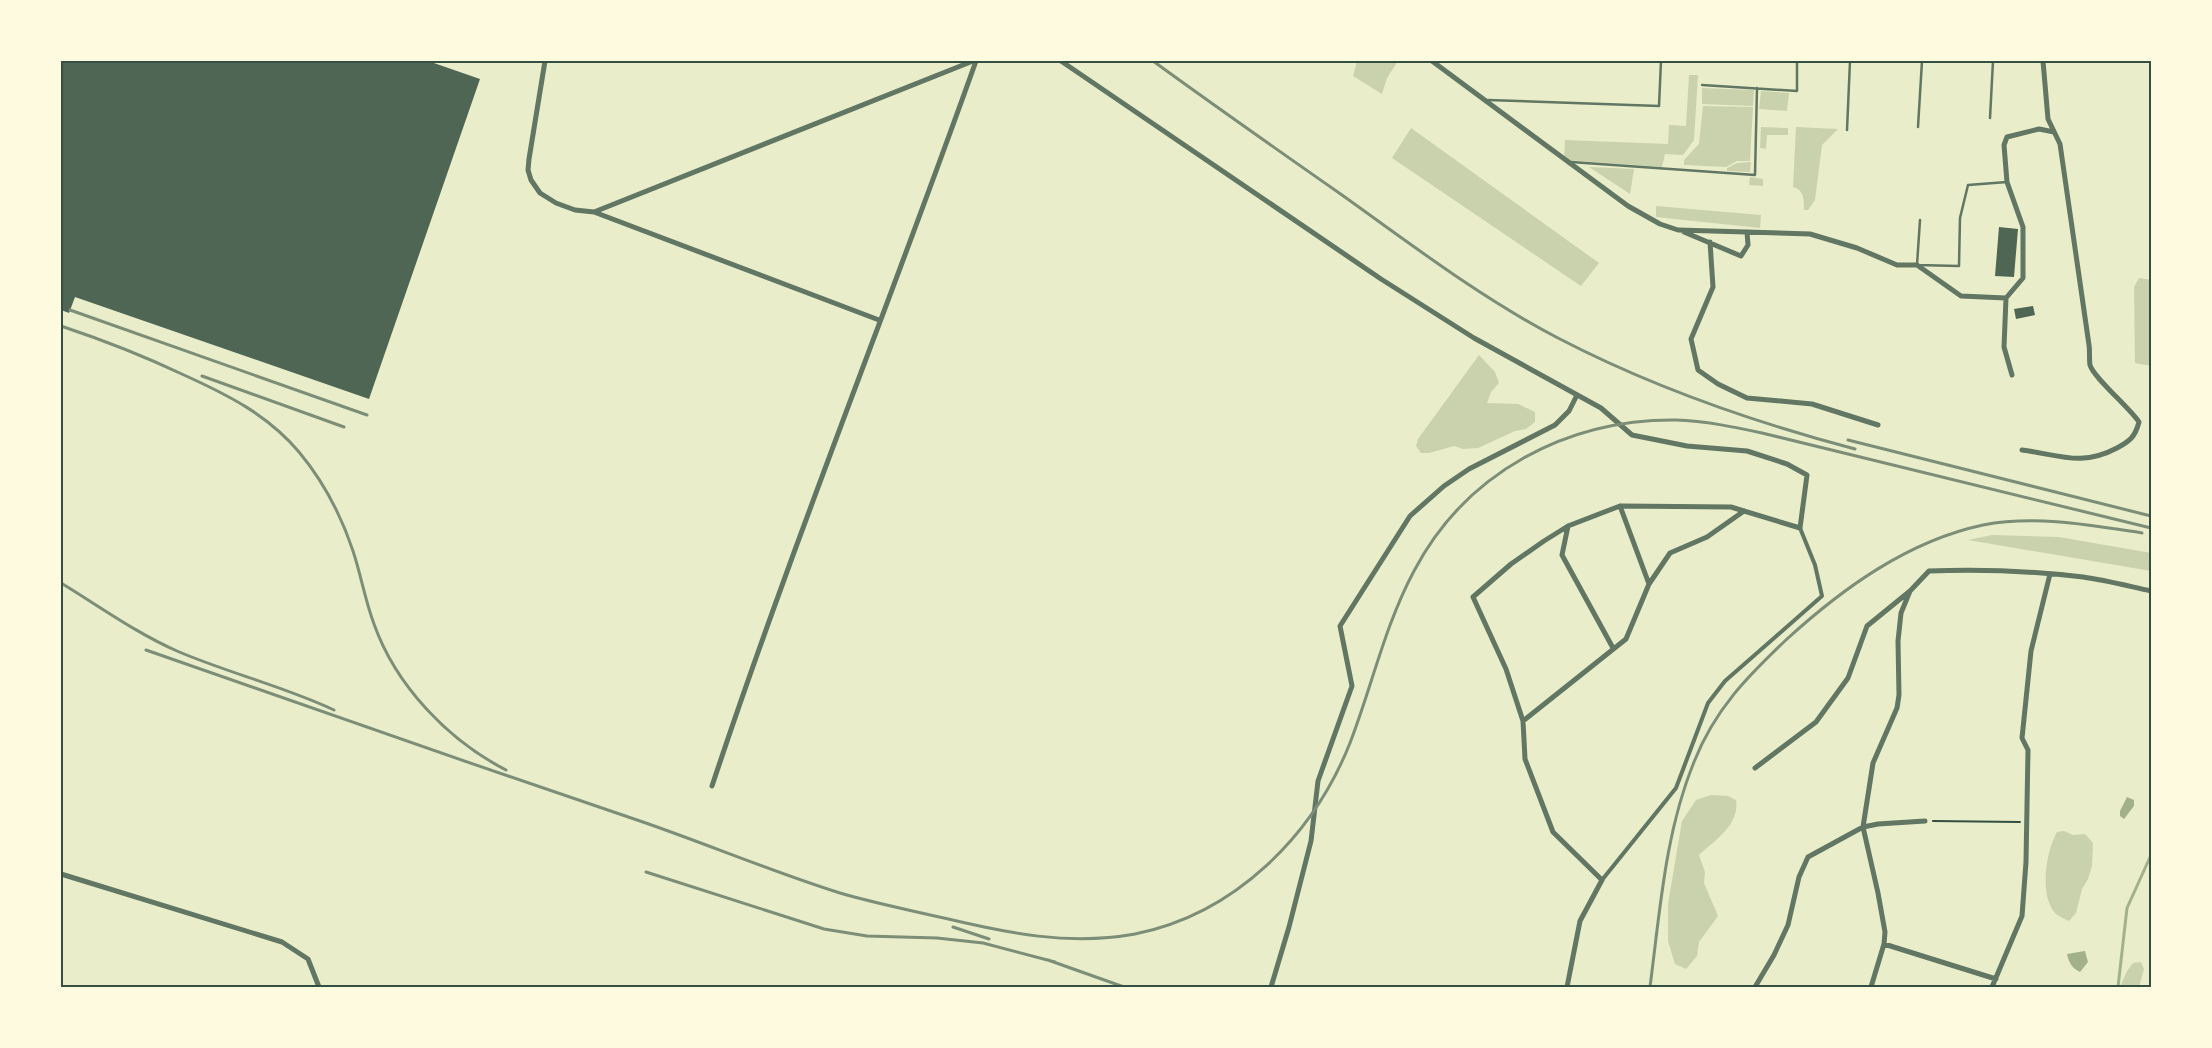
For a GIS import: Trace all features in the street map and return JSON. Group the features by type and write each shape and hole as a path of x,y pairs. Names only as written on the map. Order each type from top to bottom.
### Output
{"street":[{"path":"545,61 528,170 531,180 540,193 556,203 575,210 594,212 879,320"},
{"path":"594,212 975,61"},
{"path":"712,786 879,320 924,208 975,61"},
{"path":"1060,61 1381,279 1474,338 1601,408 1626,430 1638,437 1700,448 1747,451 1788,464 1807,475 1800,528 1815,564 1822,596 1725,682 1708,703 1676,788 1602,880 1580,921 1568,987"},
{"path":"1432,61 1642,215 1741,256 1748,245 1747,232"},
{"path":"2022,450 2069,458 2093,458 2130,441 2135,435 2139,422 2134,413 2098,378 2090,367 2089,345 2060,144 2048,119 2043,61"},
{"path":"2012,375 2004,347 2006,298 2024,278 2024,227 2007,182 2004,145 2007,137 2039,129 2054,132"},
{"path":"1678,230 1810,234 1857,248 1897,264 1917,265 1961,296 2006,298"},
{"path":"1710,242 1713,287 1691,339 1698,370 1718,384 1747,398 1812,404 1878,425"},
{"path":"1271,987 1289,927 1311,841 1318,781 1352,686 1340,626 1410,516 1444,486 1469,469 1555,425 1569,411 1577,395"},
{"path":"1602,880 1553,832 1525,759 1523,721 1506,669 1473,597 1512,564 1568,526 1620,506 1731,507 1800,528"},
{"path":"1620,506 1649,584"},
{"path":"1523,721 1626,639 1649,584 1670,553 1707,537 1744,511"},
{"path":"1568,526 1562,555 1613,648"},
{"path":"1755,768 1816,722 1848,678 1867,626 1910,591 1928,572 1957,570 2050,574 2085,577 2151,591"},
{"path":"1992,987 2022,916 2028,750 2022,738 2031,651 2050,574"},
{"path":"1870,987 1884,944 1885,932 1863,827 1873,763 1897,708 1899,695 1898,641 1901,613 1910,591"},
{"path":"1755,987 1774,955 1788,925 1799,877 1808,857 1863,827 1878,824 1925,821"},
{"path":"61,874 282,942 308,959 318,987"},
{"path":"1884,944 1996,979"}],"lane":[{"path":"1487,100 1659,106 1661,61"},
{"path":"1702,85 1797,90 1797,61"},
{"path":"1847,130 1850,61"},
{"path":"1918,127 1922,61"},
{"path":"1990,118 1993,61"},
{"path":"1568,162 1754,175 1757,88"},
{"path":"1920,220 1917,265 1959,266 1960,218 1968,185 2007,182"}],"path":[{"path":"1925,821 2026,822"}],"shaded area":[{"path":"1357,61 1398,61 1387,78 1382,94 1353,76"},
{"path":"1689,75 1698,75 1694,140 1683,155 1665,154 1662,167 1564,160 1565,140 1668,144 1669,125 1686,126"},
{"path":"1702,88 1754,90 1753,106 1702,104"},
{"path":"1761,91 1789,93 1787,111 1759,109"},
{"path":"1703,106 1753,107 1750,161 1737,161 1726,167 1684,165 1684,160 1699,144"},
{"path":"1761,127 1788,128 1788,135 1767,135 1766,149 1760,148"},
{"path":"1796,127 1838,129 1822,145 1815,200 1808,210 1804,210 1801,193 1797,188 1793,187"},
{"path":"1411,128 1599,263 1581,286 1392,158"},
{"path":"1751,162 1750,172 1727,171 1727,168 1737,163"},
{"path":"1589,167 1634,169 1630,194"},
{"path":"1750,177 1763,179 1763,186 1749,185"},
{"path":"1656,206 1761,215 1760,228 1656,217"},
{"path":"2139,278 2151,280 2151,366 2135,363 2134,287"},
{"path":"1479,355 1495,372 1499,383 1491,392 1487,403 1518,404 1535,412 1535,422 1526,429 1515,431 1478,448 1463,449 1454,446 1429,453 1421,453 1416,446 1418,439"},
{"path":"1992,535 2059,537 2151,553 2151,571 1968,540"},
{"path":"1711,795 1728,796 1736,800 1736,809 1734,817 1725,831 1699,855 1705,872 1704,883 1718,916 1699,942 1697,956 1686,969 1675,964 1668,941 1668,904 1682,821 1696,800"},
{"path":"2127,797 2134,800 2134,806 2124,819 2120,816 2120,811"},
{"path":"2064,831 2073,835 2085,834 2093,843 2092,866 2088,879 2082,889 2076,913 2069,921 2055,913 2050,905 2046,884 2047,861 2053,840 2057,832"},
{"path":"2085,951 2088,962 2080,972 2071,965 2067,954"},
{"path":"2141,962 2144,969 2139,987 2120,987 2133,963"}],"building":[{"path":"61,61 428,61 480,79 369,399 75,297 69,313 61,310"},
{"path":"1999,227 2018,229 2014,277 1995,276"},
{"path":"2033,306 2035,315 2016,319 2014,309"}],"waterway":[{"path":"2118,987 2127,908 2151,855"}],"railway":[{"path":"1153,61 1447,270 1529,322 1594,356 1666,388 1741,415 1855,449"},
{"path":"70,310 367,415"},
{"path":"61,326 139,355 216,390 261,417 287,439 316,475 337,512 353,551 374,624 396,669 410,690 445,727 485,758 506,770"},
{"path":"202,376 344,427"},
{"path":"146,650 640,821 840,893 1015,933 1086,939 1135,934 1171,924 1206,909 1237,889 1266,866 1292,839 1315,809 1334,777 1350,743 1395,613 1414,571 1436,536 1462,506 1491,479 1524,458 1559,441 1596,429 1636,422 1676,420 1709,423 1762,433 2151,528"},
{"path":"1848,440 2151,516"},
{"path":"1650,987 1670,844 1676,816 1694,762 1702,743 1733,695 1787,639 1831,602 1878,569 1929,542 1955,532 2003,522 2043,521 2142,533"},
{"path":"61,583 132,628 177,651 315,701 334,710"},
{"path":"646,872 824,929 867,936 937,938 983,943 1055,962"},
{"path":"953,927 989,939"},
{"path":"1048,960 1124,987"}]}
